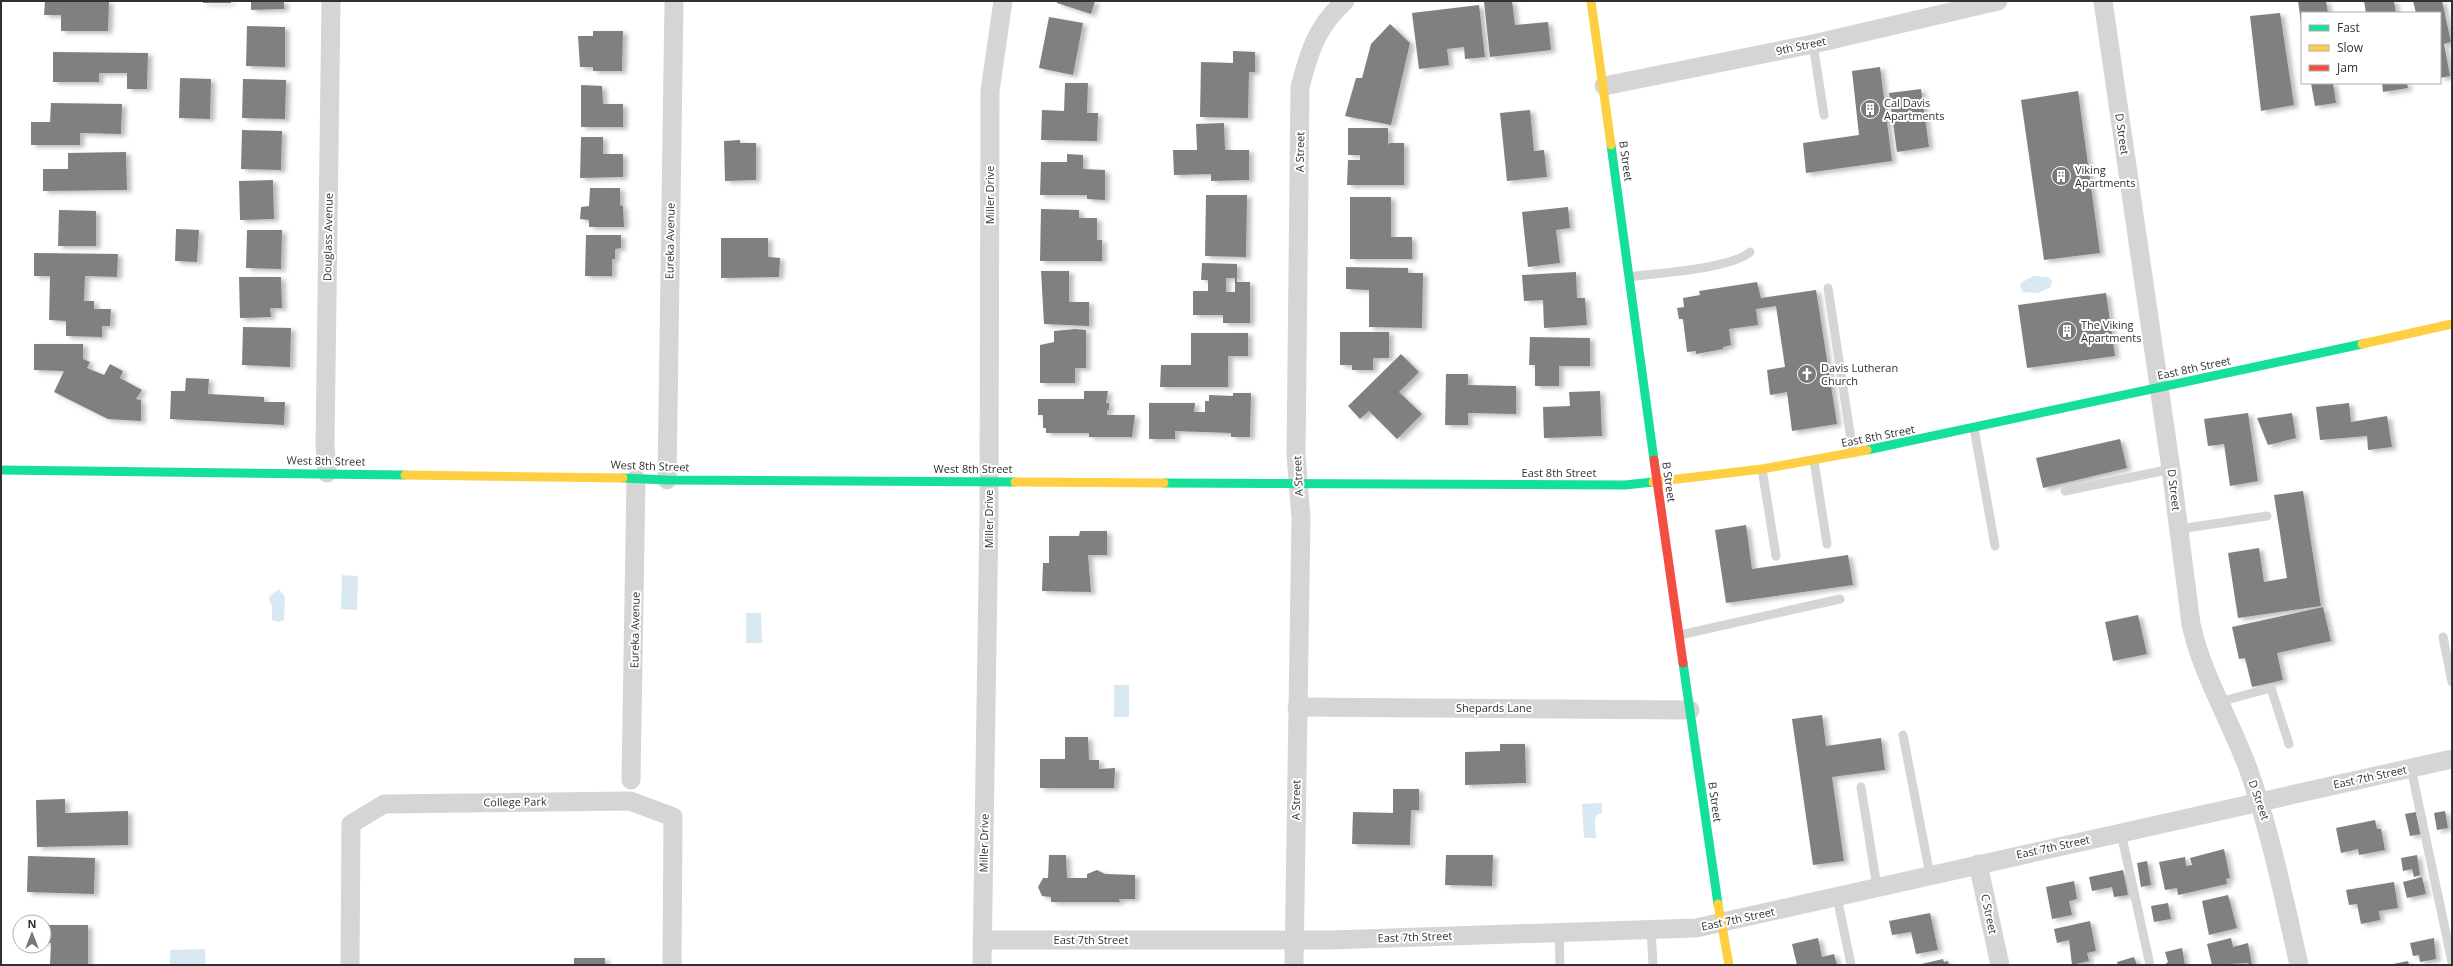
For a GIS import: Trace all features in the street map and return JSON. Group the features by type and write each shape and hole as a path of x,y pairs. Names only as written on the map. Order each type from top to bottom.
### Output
{"street":[{"name":"Douglass Avenue","path":"326,473 325,445 331,1"},
{"name":"Eureka Avenue","path":"667,480 674,1"},
{"name":"Miller Drive","path":"982,965 989,480 990,91 1003,1"},
{"name":"A Street","path":"1294,965 1301,518 1298,484 1300,87 1311,47 1330,14 1345,1"},
{"name":"B Street","path":"1591,1 1604,86 1657,482 1729,965"},
{"name":"9th Street","path":"1604,86 1813,44 1998,1"},
{"name":"D Street","path":"2103,1 2196,648 2248,769 2269,828 2299,965"},
{"name":"East 8th Street","path":"1298,484 1625,485 1762,470 1814,461 1974,428 2452,324"},
{"name":"West 8th Street","path":"1,470 611,477 667,480 989,480 1298,484"},
{"name":"Eureka Avenue","path":"631,780 636,479"},
{"name":"Shepards Lane","path":"1297,707 1690,710"},
{"name":"East 7th Street","path":"982,940 1295,940 1696,928 1722,924 2259,800 2452,759"},
{"name":"College Park","path":"350,965 351,824 384,804 630,801 673,817 672,965"},
{"name":"C Street","path":"1978,864 2000,965"}],"lane":[{"path":"1813,44 1824,115"},
{"path":"1630,276 1724,263 1744,258 1750,252"},
{"path":"1828,288 1853,453"},
{"path":"1974,428 1995,546"},
{"path":"1814,461 1827,544"},
{"path":"2065,491 2171,469"},
{"path":"1762,470 1776,556"},
{"path":"2179,529 2267,516"},
{"path":"1680,635 1840,599"},
{"path":"2443,637 2452,682"},
{"path":"2219,702 2271,688 2289,744"},
{"path":"1903,735 1930,875"},
{"path":"2411,768 2452,962"},
{"path":"1861,787 1877,887"},
{"path":"2121,833 2150,965"},
{"path":"1836,897 1851,965"},
{"path":"1651,930 1653,965"},
{"path":"1559,932 1560,965"}],"water":[{"path":"2033,276 2048,277 2052,281 2051,287 2038,293 2023,292 2020,286 2021,283"},
{"path":"342,575 358,576 357,610 341,609"},
{"path":"279,589 285,597 284,620 278,622 272,620 272,606 269,600 270,596"},
{"path":"746,613 761,613 762,643 746,643"},
{"path":"1114,685 1129,685 1129,717 1114,717"},
{"path":"1602,803 1602,813 1597,815 1595,820 1596,838 1584,838 1582,804"},
{"path":"205,949 206,965 170,965 170,950"}],"building":[{"path":"45,1 109,1 108,31 61,31 61,15 44,15"},
{"path":"203,1 231,1 231,3 203,3"},
{"path":"251,1 284,1 284,9 251,10"},
{"path":"1057,1 1095,1 1091,14 1057,3"},
{"path":"1512,1 1515,25 1548,22 1551,50 1490,57 1484,2"},
{"path":"2298,1 2326,1 2328,12 2301,12 2301,23"},
{"path":"2364,1 2394,1 2396,12 2366,12"},
{"path":"2413,1 2442,1 2451,42 2444,44 2450,76 2441,78 2441,12 2416,12"},
{"path":"1479,5 1485,57 1465,59 1464,47 1447,49 1449,65 1419,69 1412,13"},
{"path":"2280,13 2294,105 2261,111 2250,16"},
{"path":"1049,17 1083,23 1073,75 1039,68"},
{"path":"1390,24 1410,43 1391,125 1345,116 1356,78 1362,78 1371,44"},
{"path":"247,26 285,27 285,67 246,66"},
{"path":"593,31 623,31 622,71 593,71 593,67 580,67 578,36 593,36"},
{"path":"1233,51 1255,52 1255,72 1249,72 1248,118 1200,117 1201,62 1233,63"},
{"path":"53,52 148,53 147,89 127,89 127,73 99,73 99,82 53,82"},
{"name":"Cal Davis Apartments","path":"1880,67 1892,161 1806,173 1803,143 1859,135 1852,71"},
{"path":"180,78 211,79 210,119 179,118"},
{"path":"243,79 286,80 285,119 242,118"},
{"path":"1065,83 1088,83 1087,113 1098,113 1097,141 1041,140 1042,110 1064,111"},
{"path":"2311,84 2333,84 2336,103 2315,106"},
{"path":"2382,84 2407,84 2408,88 2383,92"},
{"path":"581,85 602,86 603,104 623,104 623,127 581,127"},
{"path":"1921,89 1929,147 1897,152 1889,93"},
{"name":"Viking Apartments","path":"2078,91 2100,253 2044,260 2021,100"},
{"path":"51,103 122,104 121,134 80,133 80,145 31,145 31,122 50,122"},
{"path":"1530,110 1534,151 1544,150 1547,177 1507,181 1500,113"},
{"path":"1224,123 1225,150 1249,150 1249,180 1211,181 1211,174 1174,175 1173,150 1197,150 1196,124"},
{"path":"1348,128 1388,128 1388,145 1390,143 1404,143 1404,185 1347,185 1348,160 1360,160 1360,155 1348,155"},
{"path":"242,130 282,131 281,170 241,169"},
{"path":"581,137 603,137 603,154 623,154 623,177 580,178"},
{"path":"740,140 740,143 756,143 756,180 725,181 724,141"},
{"path":"126,152 127,190 43,191 43,169 68,169 68,153"},
{"path":"1067,154 1083,155 1083,169 1105,170 1105,200 1087,199 1087,195 1040,195 1041,162 1067,162"},
{"path":"273,180 274,219 240,220 239,181"},
{"path":"590,188 620,188 620,205 623,206 624,227 589,227 589,220 580,219 581,207 589,206"},
{"path":"1206,195 1247,195 1246,257 1205,256"},
{"path":"1350,197 1391,197 1391,237 1412,237 1412,259 1350,259"},
{"path":"1568,207 1570,228 1556,230 1560,263 1528,267 1522,212"},
{"path":"1041,209 1079,210 1079,218 1097,218 1097,240 1102,240 1102,261 1040,261"},
{"path":"59,210 96,211 96,246 58,246"},
{"path":"176,229 199,230 197,262 175,261"},
{"path":"247,230 282,230 281,269 246,268"},
{"path":"586,235 621,235 621,248 615,249 615,259 612,259 612,276 585,276"},
{"path":"721,238 768,238 768,257 780,258 779,277 721,278"},
{"path":"34,253 118,254 117,277 85,276 84,301 94,301 94,309 111,309 110,326 102,326 102,337 66,336 66,321 49,320 50,276 34,276"},
{"path":"1202,263 1237,264 1237,282 1250,282 1250,323 1223,323 1223,315 1193,315 1193,291 1208,291 1208,280 1201,280","holes":["1226,278 1235,278 1235,292 1226,292"]},
{"path":"1346,267 1408,268 1408,273 1423,273 1422,328 1369,327 1369,290 1346,289"},
{"path":"1041,271 1069,271 1069,302 1089,302 1089,326 1044,324"},
{"path":"1576,272 1577,298 1585,298 1587,325 1544,328 1543,300 1524,301 1522,275"},
{"path":"239,277 281,277 282,308 270,308 271,317 240,318"},
{"path":"1757,282 1761,298 1816,290 1837,424 1792,431 1787,392 1770,395 1767,370 1785,367 1776,306 1756,309 1758,325 1729,329 1731,345 1723,347 1723,349 1696,354 1696,351 1687,352 1683,319 1679,319 1677,308 1684,307 1683,298 1700,295 1699,291"},
{"name":"The Viking Apartments","path":"2106,293 2115,356 2027,368 2018,305"},
{"path":"243,327 291,328 290,367 242,365"},
{"path":"1075,329 1086,330 1086,368 1075,368 1075,383 1040,383 1040,345 1054,342 1054,331"},
{"path":"1340,332 1389,332 1389,358 1373,358 1373,370 1352,370 1352,365 1340,365"},
{"path":"1191,333 1248,333 1248,356 1228,356 1228,387 1160,387 1161,365 1191,365"},
{"path":"1530,337 1590,338 1590,366 1559,366 1559,386 1535,386 1535,365 1529,365"},
{"path":"34,344 83,344 83,359 90,362 87,368 104,375 110,364 123,371 120,378 142,390 136,399 141,400 141,421 108,419 54,392 64,371 34,370"},
{"path":"1401,354 1419,372 1399,392 1422,414 1397,439 1369,411 1360,419 1348,406"},
{"path":"1446,374 1468,374 1468,385 1516,386 1516,414 1468,413 1468,425 1445,425"},
{"path":"186,378 209,379 208,394 264,397 264,402 285,402 284,425 170,419 171,391 185,391"},
{"path":"1084,391 1108,391 1106,403 1109,403 1109,410 1107,410 1107,415 1135,415 1132,437 1089,437 1089,433 1046,433 1046,428 1043,428 1043,415 1038,415 1038,399 1084,399"},
{"path":"1600,391 1602,436 1544,438 1543,407 1570,406 1569,392"},
{"path":"1233,393 1251,393 1250,437 1231,437 1231,433 1175,431 1175,439 1149,439 1149,403 1195,403 1194,412 1205,412 1205,401 1209,401 1209,395 1233,396"},
{"path":"2349,403 2351,422 2387,416 2392,447 2368,450 2367,436 2320,440 2316,407"},
{"path":"2248,413 2258,481 2230,486 2224,444 2208,446 2204,419"},
{"path":"2292,413 2296,438 2268,445 2257,418"},
{"path":"2120,439 2127,468 2043,488 2036,458"},
{"path":"2303,491 2321,606 2238,618 2228,553 2259,548 2264,582 2287,578 2274,495"},
{"path":"1746,525 1752,569 1848,555 1853,585 1726,603 1715,530"},
{"path":"1080,531 1107,531 1107,555 1088,555 1091,592 1042,591 1043,563 1049,563 1049,536 1079,536"},
{"path":"2323,607 2331,641 2277,653 2283,680 2252,687 2245,658 2239,659 2232,627"},
{"path":"2138,615 2147,654 2113,661 2105,622"},
{"path":"1822,715 1826,746 1881,738 1885,770 1832,777 1844,861 1813,865 1792,719"},
{"path":"1065,737 1088,737 1089,760 1099,760 1099,769 1115,768 1114,788 1040,788 1040,759 1065,759"},
{"path":"1500,744 1525,744 1526,783 1465,785 1465,752 1500,751"},
{"path":"1393,789 1419,789 1419,810 1411,810 1410,845 1352,844 1353,812 1393,813"},
{"path":"65,799 65,813 128,811 128,845 37,847 36,800"},
{"path":"2445,811 2448,828 2437,830 2434,813"},
{"path":"2416,812 2421,834 2410,836 2405,814"},
{"path":"2375,820 2377,829 2381,829 2385,850 2359,855 2358,849 2341,853 2336,828"},
{"path":"2224,849 2230,878 2226,879 2227,884 2178,895 2177,888 2165,890 2159,862 2185,857 2186,866 2192,865 2190,858"},
{"path":"1049,855 1066,855 1067,878 1087,878 1087,874 1097,870 1105,874 1135,875 1135,899 1119,899 1120,902 1051,902 1051,897 1042,896 1038,887 1043,878 1048,878"},
{"path":"1446,855 1493,855 1492,886 1445,885"},
{"path":"2417,855 2420,875 2414,877 2412,869 2403,871 2401,858"},
{"path":"28,856 95,858 94,894 27,892"},
{"path":"2147,861 2151,885 2141,887 2137,863"},
{"path":"2123,870 2128,895 2114,897 2112,887 2092,891 2089,877"},
{"path":"2422,877 2426,894 2407,898 2403,882"},
{"path":"2074,881 2077,899 2069,901 2072,915 2052,919 2046,887"},
{"path":"2394,882 2398,908 2379,911 2380,920 2361,924 2357,904 2349,905 2346,890"},
{"path":"2228,895 2237,928 2209,935 2202,901"},
{"path":"2168,903 2171,919 2154,922 2151,906"},
{"path":"1930,913 1938,950 1916,954 1911,932 1892,935 1889,921"},
{"path":"2090,921 2096,951 2087,953 2089,961 2072,965 2069,940 2057,943 2054,929"},
{"path":"52,925 88,925 88,965 50,965 50,954 52,954"},
{"path":"1818,938 1822,957 1834,954 1837,965 1797,965 1792,944"},
{"path":"2231,938 2233,947 2248,943 2252,965 2247,963 2212,965 2207,944"},
{"path":"2434,938 2436,959 2420,962 2419,955 2413,956 2410,943"},
{"path":"2182,948 2185,965 2164,965 2168,962 2165,952"},
{"path":"2134,957 2137,965 2118,965 2117,962"},
{"path":"574,958 605,958 605,965 574,965"},
{"path":"1943,959 1944,962 1948,961 1949,965 1917,965"},
{"path":"2408,961 2409,965 2393,965 2393,964"}],"traffic: fast":[{"path":"1611,145 1654,460"},
{"path":"1867,450 2362,344"},
{"path":"1,470 405,475"},
{"path":"623,478 667,480 1015,482"},
{"path":"1164,483 1625,485 1653,482"},
{"path":"1683,663 1718,904"}],"traffic: slow":[{"path":"1591,1 1611,145"},
{"path":"2362,344 2452,324"},
{"path":"1653,482 1762,469 1867,450"},
{"path":"405,475 623,478"},
{"path":"1015,482 1164,483"},
{"path":"1718,904 1729,965"}],"traffic: jam":[{"path":"1654,460 1683,663"}],"place":[{"name":"Cal Davis Apartments","path":"1870,109"},
{"name":"Viking Apartments","path":"2061,176"},
{"name":"The Viking Apartments","path":"2067,331"},
{"name":"Davis Lutheran Church","path":"1807,374"}]}
